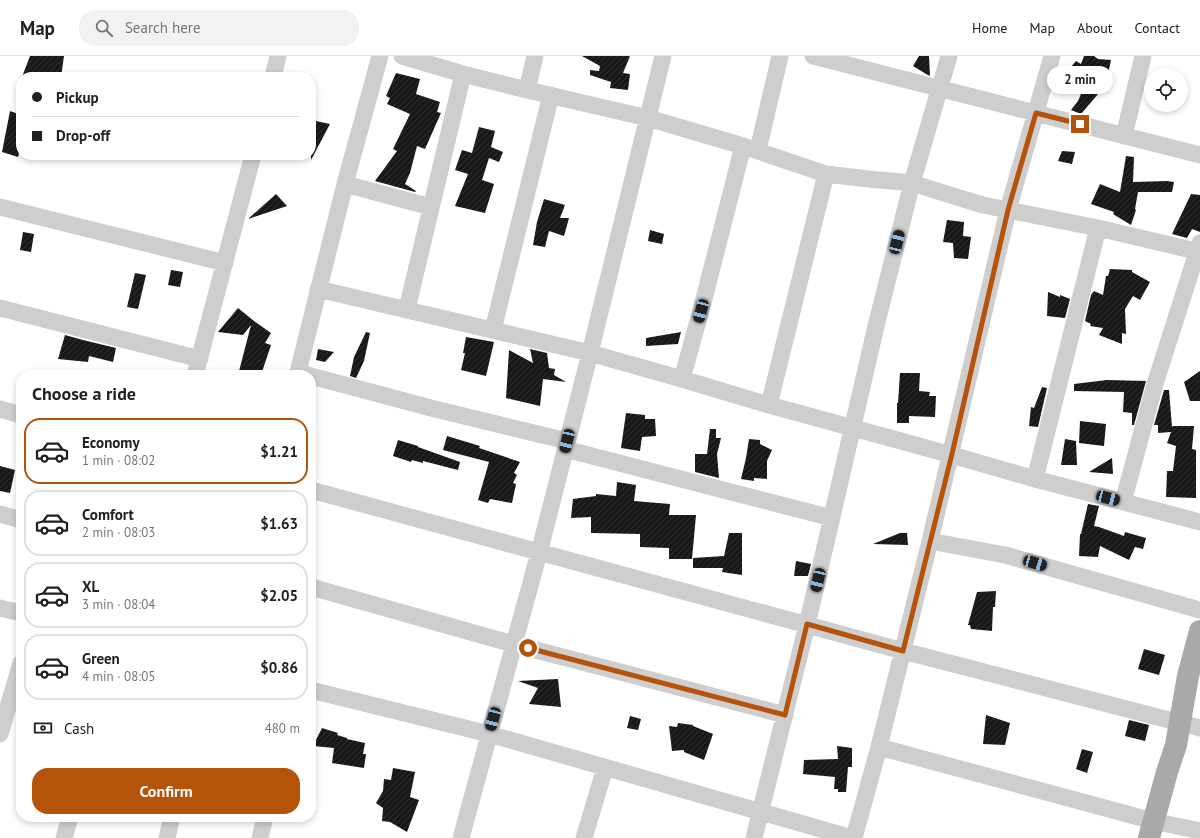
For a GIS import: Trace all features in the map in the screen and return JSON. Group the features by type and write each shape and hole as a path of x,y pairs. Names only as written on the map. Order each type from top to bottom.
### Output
{"main road":[{"path":"1151,830 1176,745 1188,676 1200,631"}],"street":[{"path":"274,72 278,56"},
{"path":"304,370 318,289 380,56"},
{"path":"402,56 463,74 648,118 750,148 826,174 912,183 963,199 1008,210 1199,249 1155,384 1123,502"},
{"path":"527,90 535,56"},
{"path":"461,838 539,552 590,353 663,56"},
{"path":"682,379 706,291 780,56"},
{"path":"813,56 853,61 940,89 1200,155"},
{"path":"754,838 807,624 876,326 912,183 949,56"},
{"path":"316,691 489,734 853,838 879,747 952,454 1008,210 1052,56"},
{"path":"1124,136 1143,56"},
{"path":"407,309 463,74"},
{"path":"492,330 550,95"},
{"path":"0,308 198,367 252,160"},
{"path":"769,405 826,174"},
{"path":"345,184 431,207"},
{"path":"0,207 225,263"},
{"path":"1035,479 1098,228"},
{"path":"318,289 590,353 769,405 952,454 1035,479 1200,522"},
{"path":"316,377 832,518"},
{"path":"0,409 16,414"},
{"path":"316,491 903,651 1200,728"},
{"path":"0,514 16,519"},
{"path":"930,541 1005,555 1200,610"},
{"path":"316,588 514,644 785,715"},
{"path":"0,608 16,612"},
{"path":"0,734 16,680"},
{"path":"879,747 1151,830 1200,831"},
{"path":"584,838 605,768"},
{"path":"64,838 69,822"},
{"path":"167,838 171,822"},
{"path":"260,838 264,822"}],"building":[{"path":"30,56 64,56 62,72 24,72"},
{"path":"582,56 630,56 623,73 630,74 628,90 610,88 611,82 590,75 590,70 599,71 600,66"},
{"path":"919,56 929,56 930,76 913,66"},
{"path":"1084,56 1094,56 1098,59 1111,60 1107,79 1100,94 1098,94 1081,114 1071,110 1078,101 1086,82 1077,81 1065,74 1076,61 1081,64"},
{"path":"396,73 420,79 416,94 440,102 437,112 441,113 425,149 417,146 410,173 405,184 416,191 415,192 375,181 397,151 393,149 410,114 387,104 390,98 386,96"},
{"path":"10,111 16,113 16,156 2,152"},
{"path":"316,121 330,124 316,151"},
{"path":"479,127 495,131 491,147 503,152 499,162 489,158 482,180 494,184 485,213 455,206 468,174 455,170 462,150 472,153"},
{"path":"1062,151 1075,152 1072,164 1058,161"},
{"path":"1126,156 1134,157 1133,182 1174,182 1172,192 1138,192 1136,210 1131,225 1113,214 1114,212 1091,204 1100,184 1120,192"},
{"path":"276,194 287,206 248,219"},
{"path":"1191,194 1200,195 1200,232 1192,229 1187,238 1172,234"},
{"path":"544,199 565,205 560,218 569,218 564,236 549,231 545,247 533,245 537,222"},
{"path":"947,220 964,222 963,236 971,237 968,259 954,258 953,243 943,242"},
{"path":"650,230 664,234 662,244 648,241"},
{"path":"23,232 34,234 31,252 20,250"},
{"path":"1110,269 1132,270 1132,272 1150,282 1140,300 1133,296 1125,309 1126,334 1122,333 1122,344 1099,335 1103,328 1090,326 1091,324 1085,321 1091,295 1094,291 1103,295 1106,276 1108,276"},
{"path":"171,270 183,272 180,287 168,285"},
{"path":"135,273 146,275 138,309 127,307"},
{"path":"1048,292 1070,299 1065,318 1047,316"},
{"path":"238,308 271,333 265,343 271,345 263,370 239,370 251,325 243,335 218,332"},
{"path":"366,332 370,333 364,361 356,378 350,376 354,357"},
{"path":"681,332 678,344 646,346 646,338"},
{"path":"65,335 116,348 113,362 89,356 88,362 58,359"},
{"path":"466,337 494,342 486,376 461,370 465,353 463,353"},
{"path":"318,349 334,352 325,362 316,360"},
{"path":"530,349 547,353 549,368 555,369 554,375 566,382 543,379 540,406 506,398 509,350 533,363"},
{"path":"1200,371 1200,401 1190,401 1184,382"},
{"path":"900,373 920,373 919,391 930,392 929,396 936,396 935,417 909,416 909,423 897,423"},
{"path":"1107,380 1146,381 1134,425 1132,425 1132,413 1123,412 1124,392 1074,391 1074,384"},
{"path":"1042,387 1047,388 1038,427 1029,426 1031,407 1034,408"},
{"path":"1164,390 1169,390 1172,427 1194,426 1192,449 1196,450 1196,498 1166,497 1167,471 1173,471 1176,446 1167,443 1171,432 1158,433 1158,425 1154,425"},
{"path":"626,413 645,415 645,419 655,419 656,436 642,437 640,451 621,448"},
{"path":"1080,421 1106,424 1104,446 1079,443"},
{"path":"710,429 716,429 716,438 721,438 717,454 719,478 695,472 695,454 707,454"},
{"path":"447,436 480,446 479,448 520,462 514,473 517,475 513,483 516,484 512,503 490,499 488,503 478,500 489,462 443,450"},
{"path":"749,439 760,440 760,444 772,450 767,461 767,479 754,478 754,481 741,479"},
{"path":"1065,439 1076,441 1077,465 1061,465"},
{"path":"398,440 460,462 458,470 423,461 423,463 412,460 411,462 393,456"},
{"path":"1112,458 1113,474 1089,472"},
{"path":"0,466 15,470 10,493 0,491"},
{"path":"617,482 636,485 634,501 670,504 669,515 696,515 692,559 669,559 669,548 640,547 640,534 591,533 591,517 571,518 573,499 596,496 596,494 616,496"},
{"path":"1088,504 1099,506 1094,526 1124,536 1125,532 1146,538 1143,549 1135,547 1129,560 1100,546 1098,557 1079,556 1080,534"},
{"path":"729,533 742,533 742,575 722,572 723,568 693,568 693,558 724,556"},
{"path":"900,533 907,533 908,545 873,544"},
{"path":"796,561 811,564 808,576 794,576"},
{"path":"996,591 995,607 993,607 992,631 971,629 970,625 968,625 977,592"},
{"path":"1144,649 1165,655 1159,675 1138,669"},
{"path":"558,679 561,707 529,704 538,688 518,681"},
{"path":"986,715 1010,723 1005,745 983,744"},
{"path":"630,716 641,719 638,730 627,728"},
{"path":"1129,720 1149,725 1145,741 1125,736"},
{"path":"678,723 693,725 713,734 704,760 684,752 684,750 672,751 669,726 677,727"},
{"path":"322,728 338,733 337,735 347,739 365,743 363,754 366,754 364,768 332,763 334,748 316,746 316,740"},
{"path":"837,746 852,748 852,767 848,767 846,792 838,792 838,789 834,789 835,777 803,774 804,760 838,759"},
{"path":"1082,749 1093,752 1087,773 1076,769"},
{"path":"393,768 415,772 410,797 419,800 407,832 390,822 382,821 383,808 376,803 383,791 384,779 391,780"}],"route":[{"path":"528,648 785,715 807,624 903,651 952,454 1008,210 1036,113 1080,124"}]}
